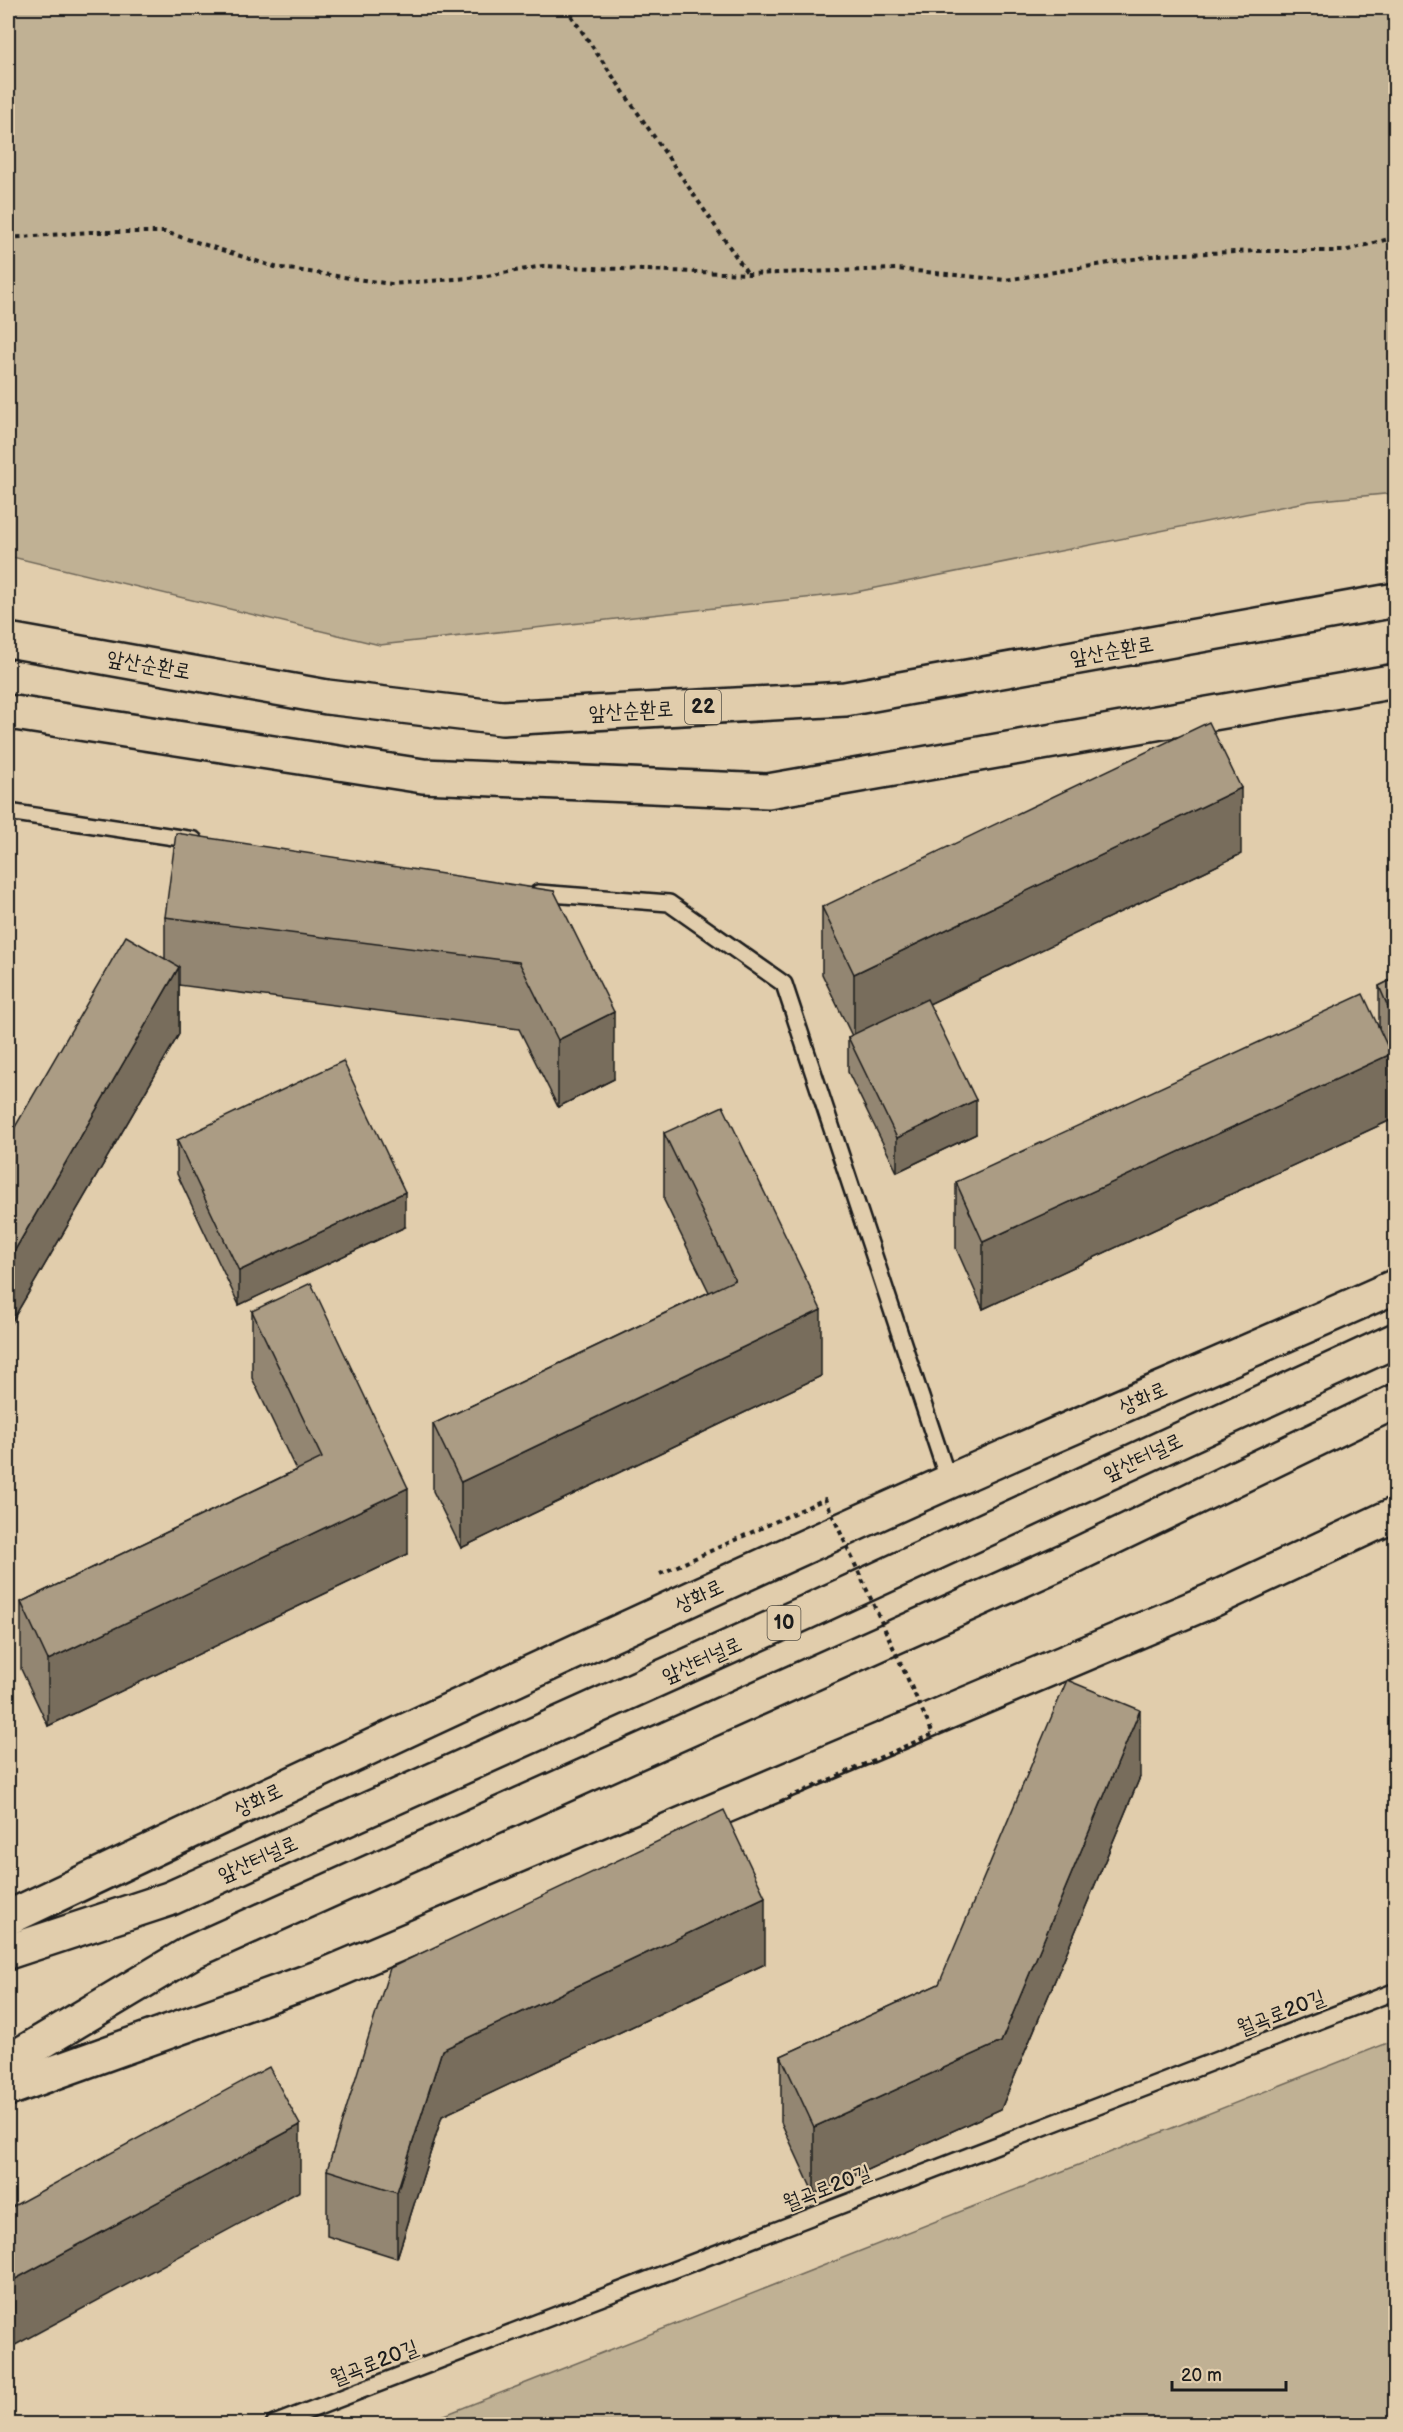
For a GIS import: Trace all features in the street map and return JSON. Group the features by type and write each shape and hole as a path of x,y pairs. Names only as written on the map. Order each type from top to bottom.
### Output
{"main road":[{"name":"앞산순환로","path":"8,640 327,697 502,718 845,699 1395,600"},
{"path":"8,712 423,776 768,791 1395,681"},
{"name":"상화로","path":"8,1918 243,1807 949,1482 1395,1286"},
{"name":"앞산터널로","path":"8,1952 169,1899 807,1612 1395,1340"},
{"path":"8,2062 192,1952 1066,1560 1395,1401"},
{"path":"8,2089 326,1975 1210,1601 1395,1514"}],"lane":[{"path":"8,812 208,843"},
{"path":"525,891 561,897 669,903 784,984 949,1482"},
{"name":"월곡로20길","path":"274,2424 1395,1991"}],"path":[{"path":"566,8 748,274"},
{"path":"8,238 90,232 165,232 274,267 391,284 481,277 543,266 748,274 896,269 1006,280 1158,255 1259,251 1344,251 1395,237"},
{"path":"660,1574 825,1499 933,1734 779,1802"}],"shaded area":[{"path":"8,8 1395,8 1395,493 1310,501 851,593 380,645 8,556"},
{"path":"1395,2040 1395,2424 422,2424"}],"building":[{"path":"1209,722 1241,788 854,974 822,907"},
{"path":"176,833 554,891 614,1012 558,1040 519,962 165,917"},
{"path":"126,936 179,967 8,1262 8,1139"},
{"path":"1395,978 1395,1023 1379,986"},
{"path":"1363,994 1391,1054 983,1242 956,1182"},
{"path":"927,999 976,1100 897,1138 848,1037"},
{"path":"343,1061 405,1192 239,1271 177,1140"},
{"path":"723,1106 821,1310 461,1482 433,1424 735,1280 664,1133"},
{"path":"311,1283 408,1488 48,1660 21,1602 322,1458 252,1311"},
{"path":"1067,1680 1140,1710 1001,2042 814,2127 781,2056 939,1984"},
{"path":"724,1810 765,1897 442,2050 397,2192 327,2170 390,1968"},
{"path":"269,2067 300,2125 8,2283 8,2209"}]}
